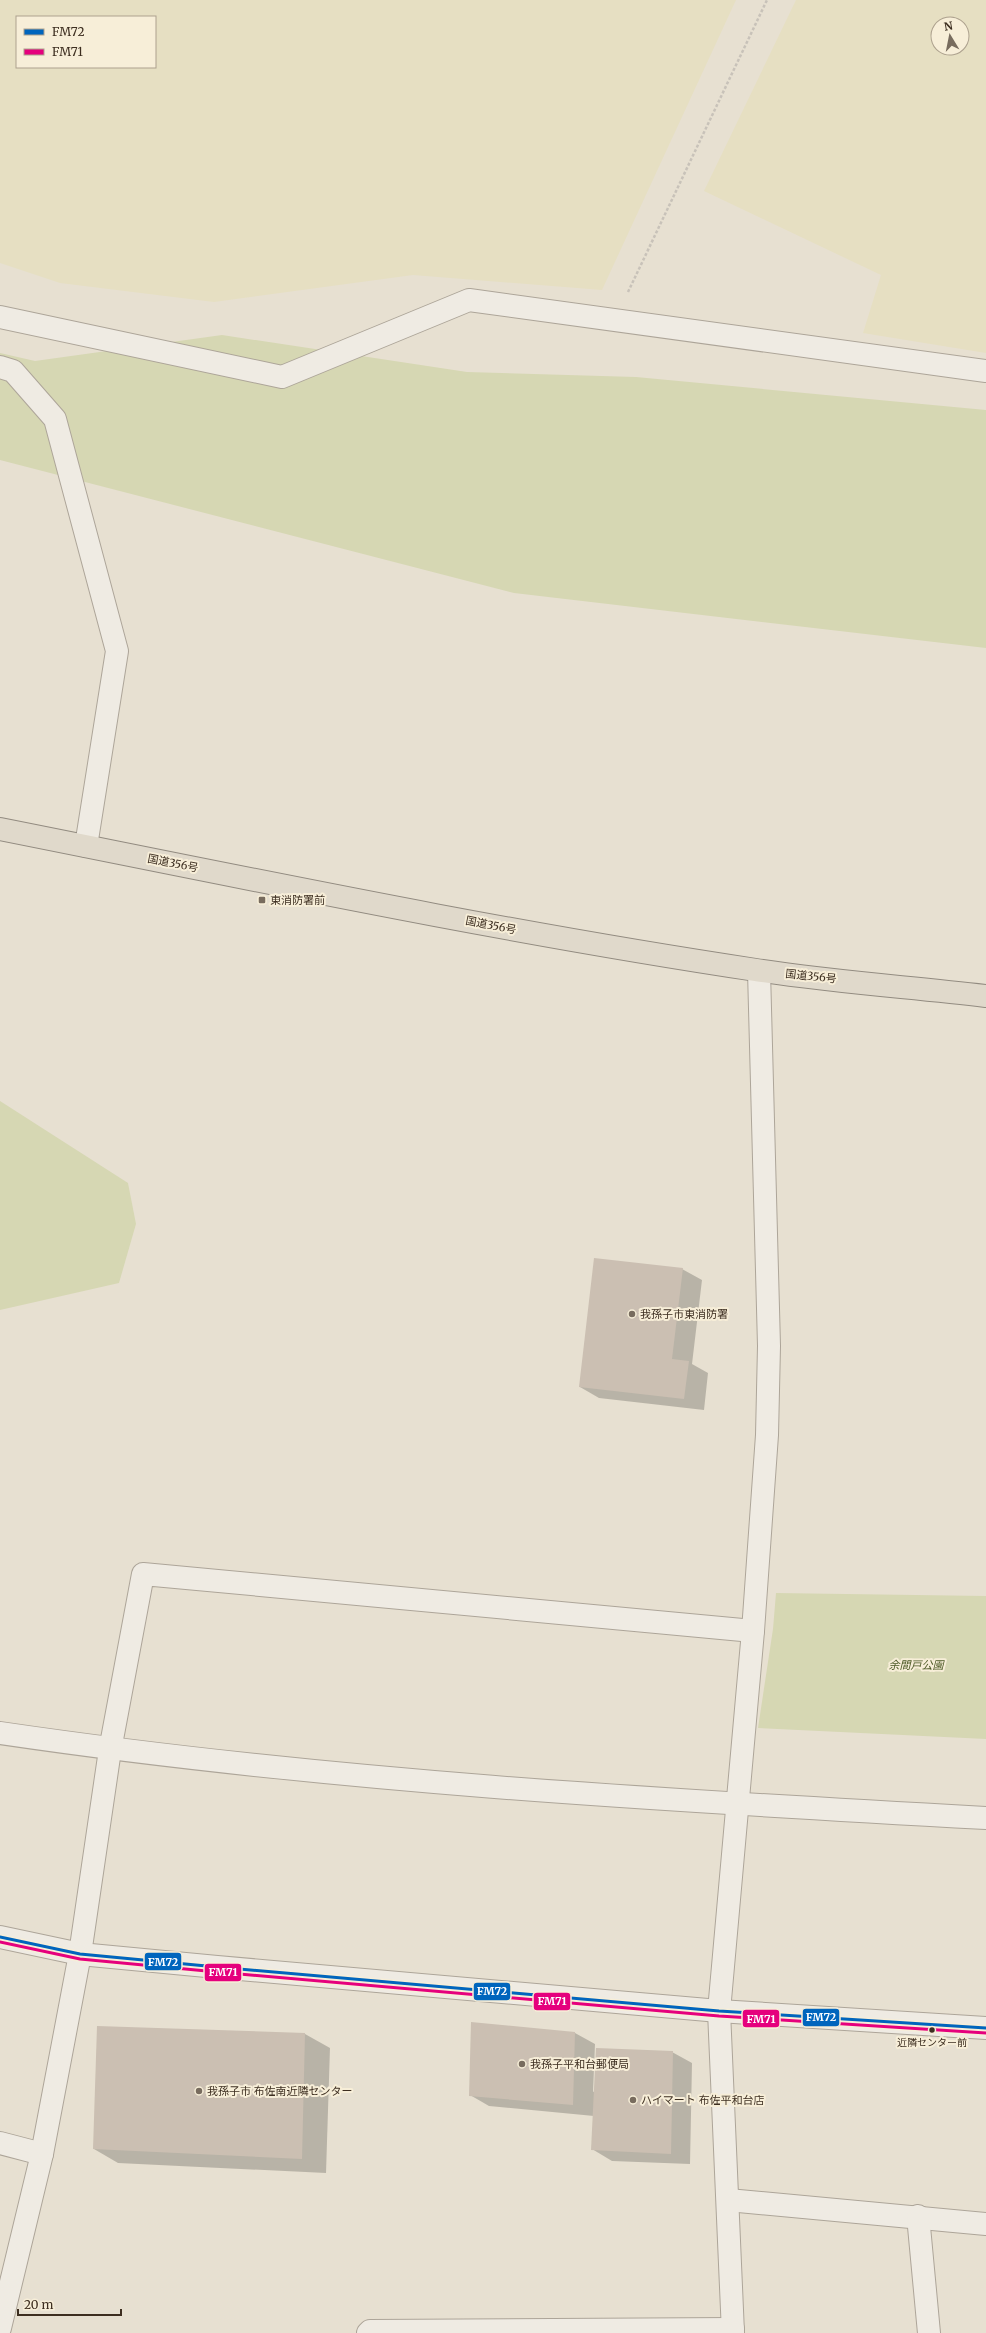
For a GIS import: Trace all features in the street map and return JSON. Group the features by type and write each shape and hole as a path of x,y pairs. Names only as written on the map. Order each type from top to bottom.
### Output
{"highway":[{"name":"国道356号","path":"0,829 520,931 759,971 986,996"}],"street":[{"path":"0,317 282,377 469,300 986,371"},
{"path":"0,367 13,371 55,419 117,651 86,846"},
{"path":"368,2333 370,2331 733,2331 719,2012 757,1584 767,1435 769,1346 759,971"},
{"path":"0,2328 42,2154 80,1954 110,1750 143,1574 753,1631"},
{"path":"0,1734 110,1750 414,1780 738,1804 986,1818"},
{"path":"0,1937 80,1954 719,2012 986,2028"},
{"path":"0,2143 42,2154"},
{"path":"728,2200 918,2216 986,2224"},
{"path":"918,2216 929,2333"}],"path":[{"path":"615,320 767,0"}],"shaded area":[{"path":"0,0 736,0 602,290 413,275 214,302 60,283 0,263"},
{"path":"796,0 986,0 986,353 863,333 881,275 704,191"}],"green space":[{"path":"222,335 467,372 636,377 986,410 986,648 514,593 0,460 0,353 35,361"},
{"path":"0,1101 128,1183 136,1224 119,1283 0,1310"},
{"name":"余間戸公園","path":"776,1593 986,1596 986,1739 758,1728 773,1629"}],"building":[{"name":"我孫子市東消防署","path":"594,1258 683,1268 672,1359 689,1361 684,1399 579,1387"},
{"path":"471,2022 575,2032 573,2105 469,2096"},
{"name":"我孫子市 布佐南近隣センター","path":"97,2026 305,2033 302,2159 93,2149"},
{"name":"ハイマート 布佐平和台店","path":"596,2048 673,2051 671,2154 591,2150"}],"transit line":[{"name":"FM72","path":"0,1937 80,1954 217,1967 719,2011 986,2028"},
{"name":"FM71","path":"0,1942 80,1959 217,1972 719,2016 986,2033"}],"place":[{"name":"東消防署前","path":"262,900"},
{"name":"我孫子市東消防署","path":"632,1314"},
{"name":"近隣センター前","path":"932,2030"},
{"name":"我孫子平和台郵便局","path":"522,2064"},
{"name":"我孫子市 布佐南近隣センター","path":"199,2091"},
{"name":"ハイマート 布佐平和台店","path":"633,2100"}]}
